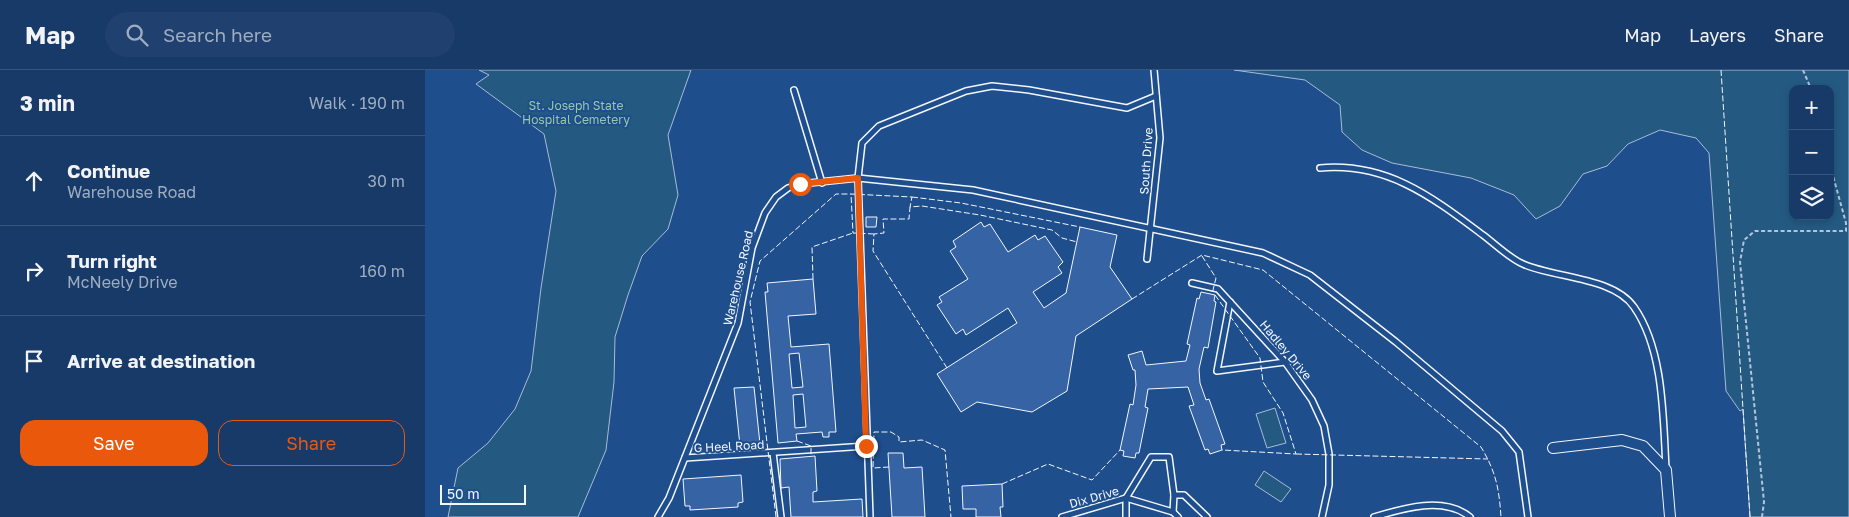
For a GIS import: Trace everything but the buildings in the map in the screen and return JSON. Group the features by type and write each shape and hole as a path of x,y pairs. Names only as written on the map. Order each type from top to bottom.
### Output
{"street":[{"path":"1553,448 1622,440 1643,446 1666,470 1670,517"}],"lane":[{"name":"South Drive","path":"1147,259 1159,138 1154,70"},
{"path":"870,517 858,178 862,143 879,126 966,91 992,86 1029,90 1127,108 1156,96"},
{"path":"794,90 822,183"},
{"path":"1320,168 1342,166 1404,182 1432,197 1522,264 1607,287 1623,295 1634,305 1641,318 1657,362 1666,470"},
{"name":"Warehouse Road","path":"661,516 738,323 753,248 765,213 776,197 788,188 800,184 858,178 973,190 1263,253 1310,275 1396,342 1494,424 1519,452 1528,517"},
{"name":"Hadley Drive","path":"1193,283 1217,289 1285,362 1303,385 1324,426 1329,454 1329,485 1322,517"},
{"path":"1230,302 1217,371 1285,362"},
{"name":"G Heel Road","path":"685,458 866,446"},
{"path":"773,453 781,517"},
{"path":"1126,517 1125,498 1151,457 1169,457 1174,495 1173,512 1178,517"},
{"path":"1174,495 1184,495 1207,517"},
{"name":"Dix Drive","path":"1063,517 1125,498 1173,512"},
{"path":"1374,517 1413,507 1443,505 1460,509 1470,517"}],"path":[{"path":"1803,70 1809,85"},
{"path":"1762,517 1764,502 1740,262 1744,240 1755,231 1846,231 1846,222 1833,175"}],"green space":[{"name":"St. Joseph State Hospital Cemetery","path":"479,70 691,70 668,135 678,195 668,229 642,256 628,295 615,337 614,382 606,450 578,517 448,517 458,468 488,443 515,409 531,371 541,288 556,191 544,134 476,84 489,75"},
{"path":"1234,70 1849,70 1849,517 1750,517 1743,409 1740,411 1726,391 1709,153 1696,138 1660,130 1628,144 1607,166 1583,174 1560,206 1536,219 1514,195 1471,178 1392,163 1362,150 1342,132 1340,105 1305,80"},
{"path":"1275,408 1286,443 1267,448 1256,414"},
{"path":"1264,471 1291,489 1281,502 1255,485"}],"fence":[{"path":"1721,70 1750,517"},
{"path":"776,517 750,302 760,261 836,194 851,194"},
{"path":"874,234 853,233 851,194 912,197 910,207"},
{"path":"912,197 961,203 1080,227"},
{"path":"947,368 873,251 874,234 884,233 883,219 909,219 910,207 922,206 980,215 1052,230 1062,238 1077,242"},
{"path":"813,279 812,247 853,233"},
{"path":"1132,299 1202,255 1263,270 1481,447 1496,480 1501,517"},
{"path":"1202,256 1216,278 1212,294"},
{"path":"1215,295 1260,358 1263,382 1283,413 1296,454 1222,450"},
{"path":"889,467 873,468 874,432 891,432 899,437 899,442 922,440 945,450 951,517"},
{"path":"797,441 811,446 811,457"},
{"path":"1002,484 1048,464 1092,480 1120,450"},
{"path":"1296,454 1488,459"}],"route":[{"path":"800,184 858,178 866,446"}]}
